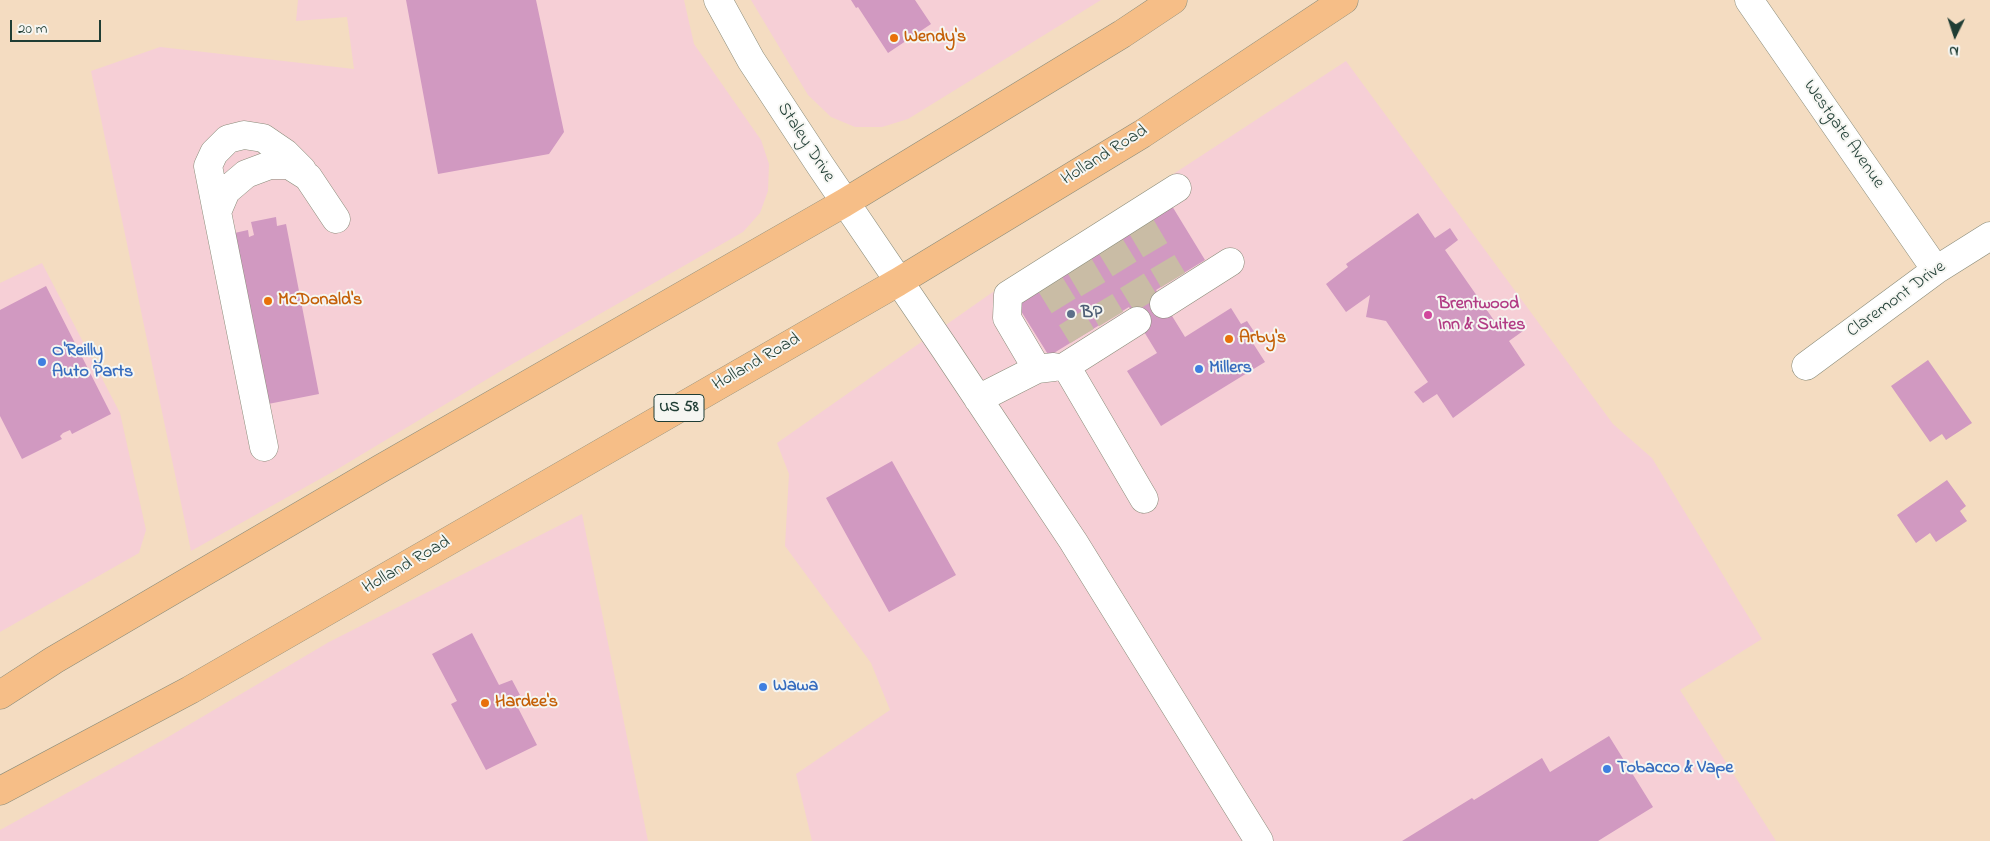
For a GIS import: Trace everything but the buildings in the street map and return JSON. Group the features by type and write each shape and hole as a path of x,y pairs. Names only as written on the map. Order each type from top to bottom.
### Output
{"highway":[{"path":"0,695 54,660 380,469 844,203 1122,34 1174,0"},
{"name":"Holland Road","path":"0,791 215,676 898,282 1142,134 1344,0"}],"street":[{"name":"Staley Drive","path":"718,0 751,60 844,203 1073,541 1259,841"},
{"name":"Westgate Avenue","path":"1749,0 1936,270"},
{"path":"264,447 208,166 214,152 228,139 244,135 263,138 285,154 308,177 336,219"},
{"path":"217,212 226,191 246,174 270,165 289,165 308,177"},
{"path":"1037,369 1008,318 1008,295 1046,277 1138,221 1177,188"},
{"name":"Claremont Drive","path":"1806,366 1936,270 1990,236"},
{"path":"1173,292 1230,262"},
{"path":"978,399 1037,369 1066,366 1086,343 1122,324"},
{"path":"1066,366 1144,499"}],"shaded area":[{"path":"298,0 684,0 694,44 761,140 769,164 768,191 760,213 743,232 509,366 336,470 191,551 91,71 160,47 354,69 347,17 296,21"},
{"path":"751,0 1101,0 908,119 882,127 855,127 831,117 808,95"},
{"path":"1346,61 1613,424 1652,458 1762,639 1680,690 1776,841 812,841 796,774 890,710 871,663 785,546 789,474 777,443 990,294"},
{"path":"42,263 120,413 146,530 139,553 0,632 0,283"},
{"path":"582,514 648,841 0,841 0,830 163,740 329,642"}],"tunnel":[{"path":"1141,226 1173,280"},
{"path":"1110,245 1151,312"},
{"path":"1079,265 1111,319"},
{"path":"1049,282 1082,336"}],"place":[{"name":"Wendy's","path":"894,38"},
{"name":"McDonald's","path":"268,301"},
{"name":"BP","path":"1071,314"},
{"name":"Brentwood Inn & Suites","path":"1428,315"},
{"name":"Arby's","path":"1229,339"},
{"name":"O'Reilly Auto Parts","path":"42,362"},
{"name":"Millers","path":"1199,369"},
{"name":"Wawa","path":"763,687"},
{"name":"Hardee's","path":"485,703"},
{"name":"Tobacco & Vape","path":"1607,769"}]}
